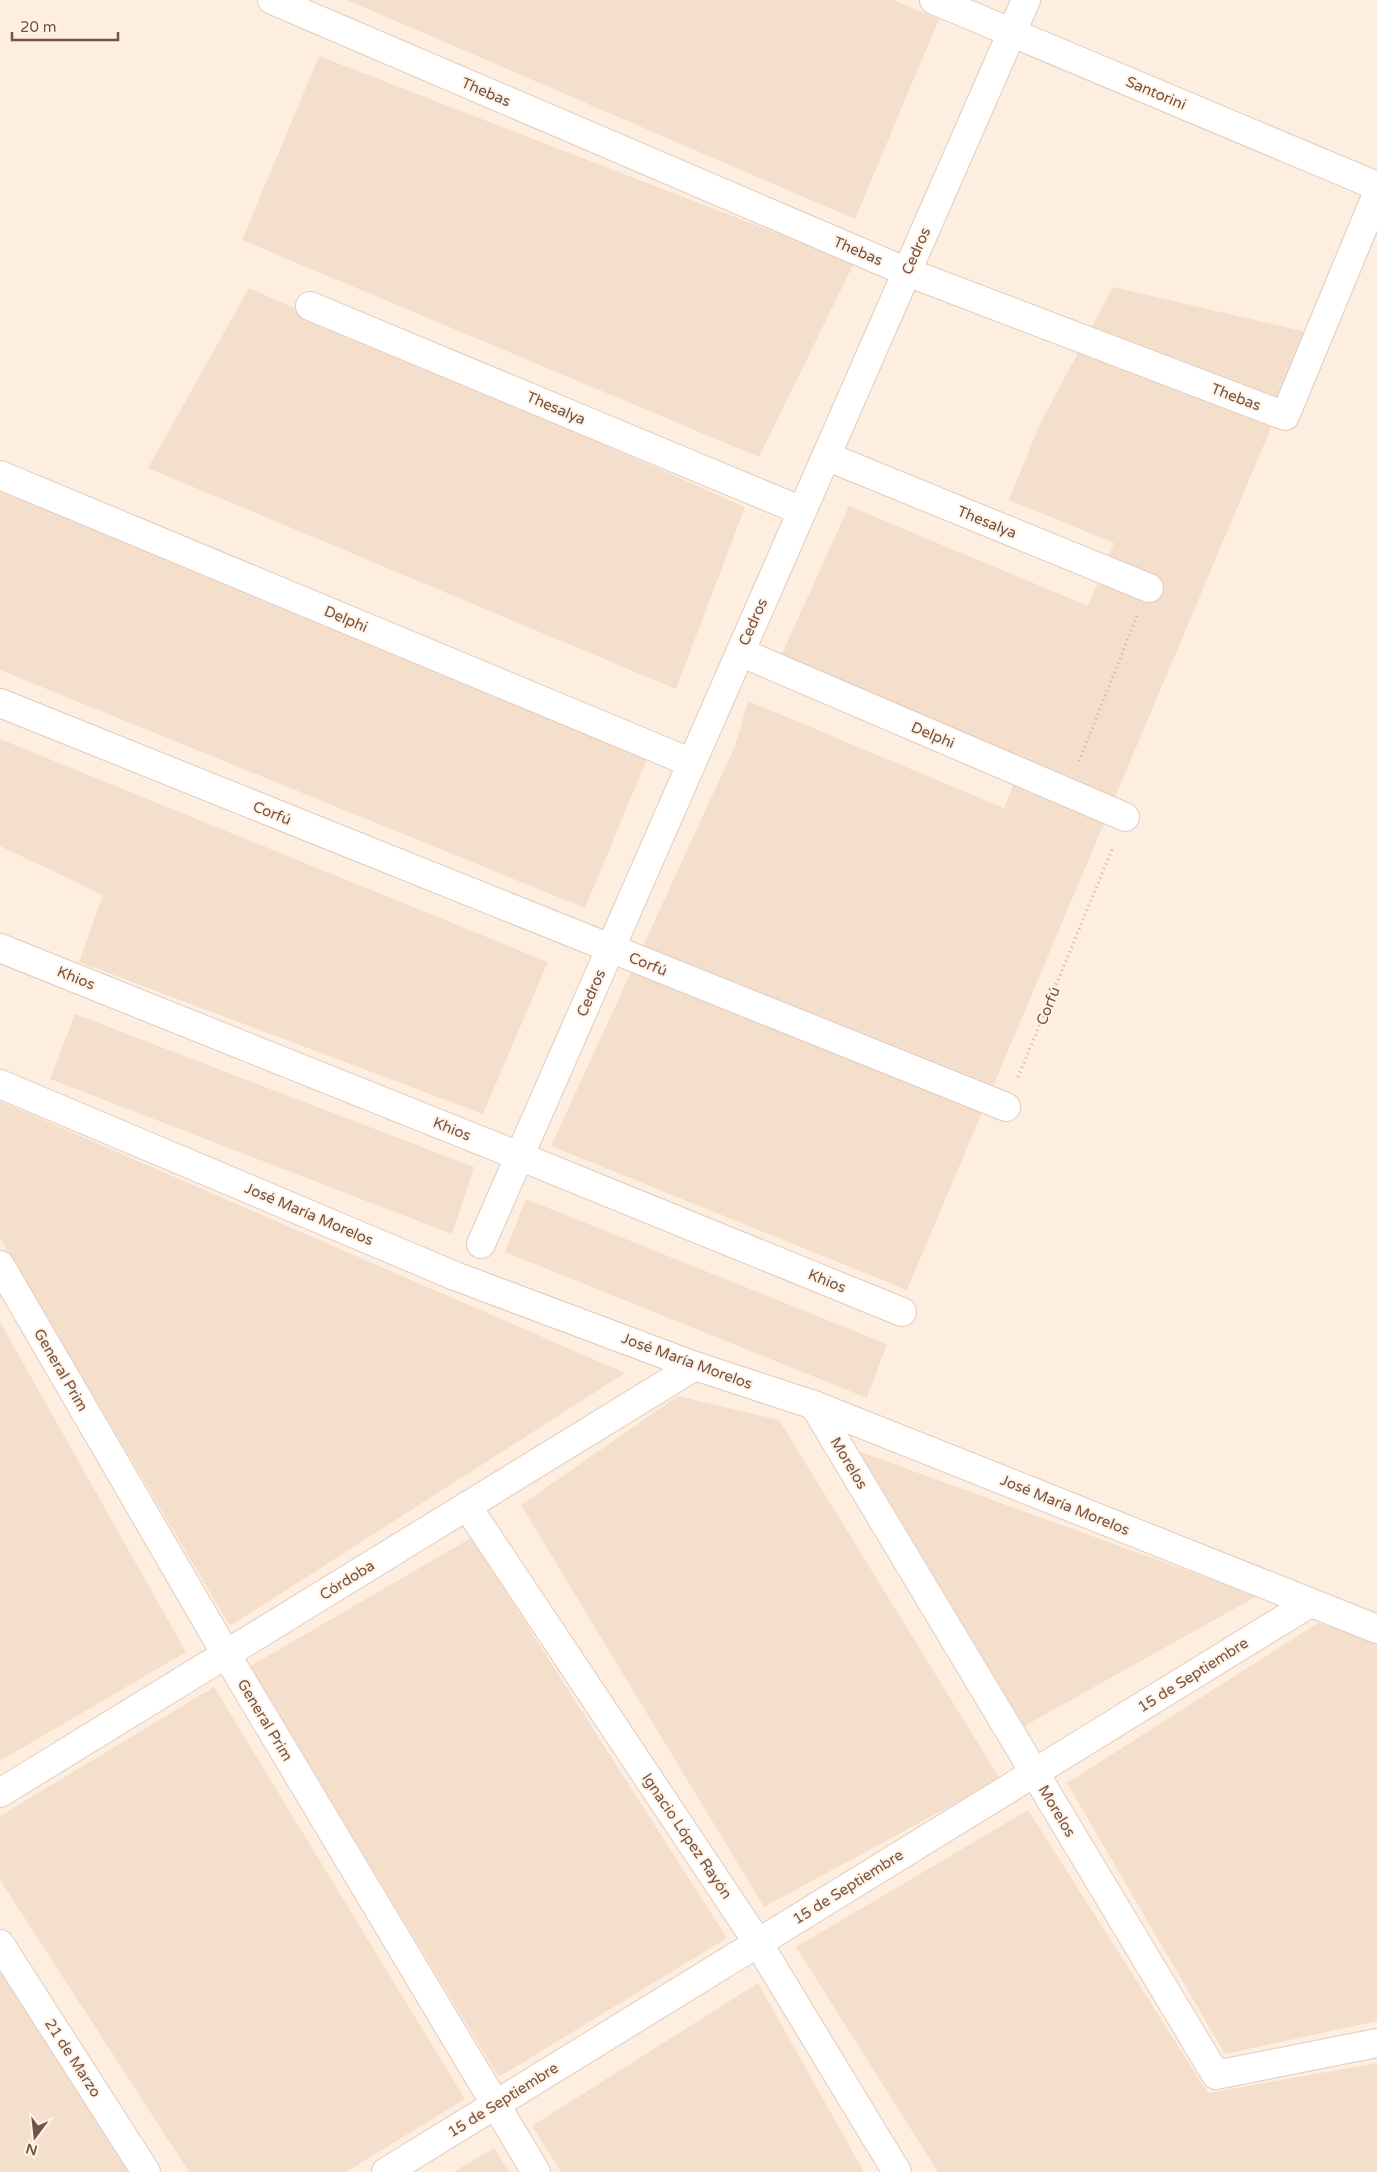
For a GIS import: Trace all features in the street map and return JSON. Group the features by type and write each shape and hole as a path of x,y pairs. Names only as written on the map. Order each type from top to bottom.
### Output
{"street":[{"name":"Thebas","path":"272,0 907,272 1286,416 1377,194"},
{"name":"Santorini","path":"934,0 1377,186"},
{"name":"Cedros","path":"481,1244 1026,0"},
{"name":"Thesalya","path":"310,306 802,511"},
{"name":"Thesalya","path":"826,456 1149,588"},
{"name":"Delphi","path":"0,475 692,763"},
{"name":"Delphi","path":"740,652 1125,817"},
{"name":"Corfú","path":"0,704 1006,1107"},
{"name":"Khios","path":"0,948 520,1156 902,1312"},
{"name":"José María Morelos","path":"0,1084 455,1276 695,1366 814,1405 1377,1629"},
{"name":"General Prim","path":"0,1264 226,1654 494,2105 536,2172"},
{"name":"Córdoba","path":"0,1793 695,1366"},
{"name":"Morelos","path":"814,1405 1216,2075 1377,2043"},
{"name":"Ignacio López Rayón","path":"467,1506 758,1943 897,2172"},
{"name":"15 de Septiembre","path":"386,2172 1310,1603"},
{"name":"21 de Marzo","path":"0,1944 146,2172"}],"path":[{"path":"1067,792 1149,588"},
{"name":"Corfú","path":"1006,1107 1125,817"}],"shaded area":[{"path":"347,0 893,0 939,19 855,219"},
{"path":"319,56 854,263 759,457 242,240"},
{"path":"1113,287 1311,333 907,1290 551,1146 735,746 748,701 1004,808 1024,760 780,658 849,506 1088,606 1114,543 1009,500 1040,424"},
{"path":"249,288 745,507 676,689 148,468"},
{"path":"0,479 652,747 585,908 0,670"},
{"path":"0,739 548,962 483,1114 79,962 103,895 0,846"},
{"path":"75,1014 474,1167 452,1234 50,1079"},
{"path":"0,1101 625,1373 230,1626 0,1238"},
{"path":"526,1199 887,1344 867,1398 505,1252"},
{"path":"0,1322 186,1652 0,1761"},
{"path":"678,1396 779,1420 1000,1779 764,1907 521,1505"},
{"path":"858,1451 1257,1596 1021,1728"},
{"path":"471,1538 727,1938 499,2077 249,1667"},
{"path":"1318,1623 1377,1641 1377,2021 1225,2054 1067,1783"},
{"path":"214,1687 465,2099 346,2172 189,2172 0,1880 0,1816"},
{"path":"1028,1810 1208,2093 1377,2063 1377,2172 938,2172 796,1947"},
{"path":"0,1960 130,2172 0,2172"},
{"path":"758,1983 864,2172 561,2172 532,2126"},
{"path":"494,2148 509,2172 454,2172"}]}
